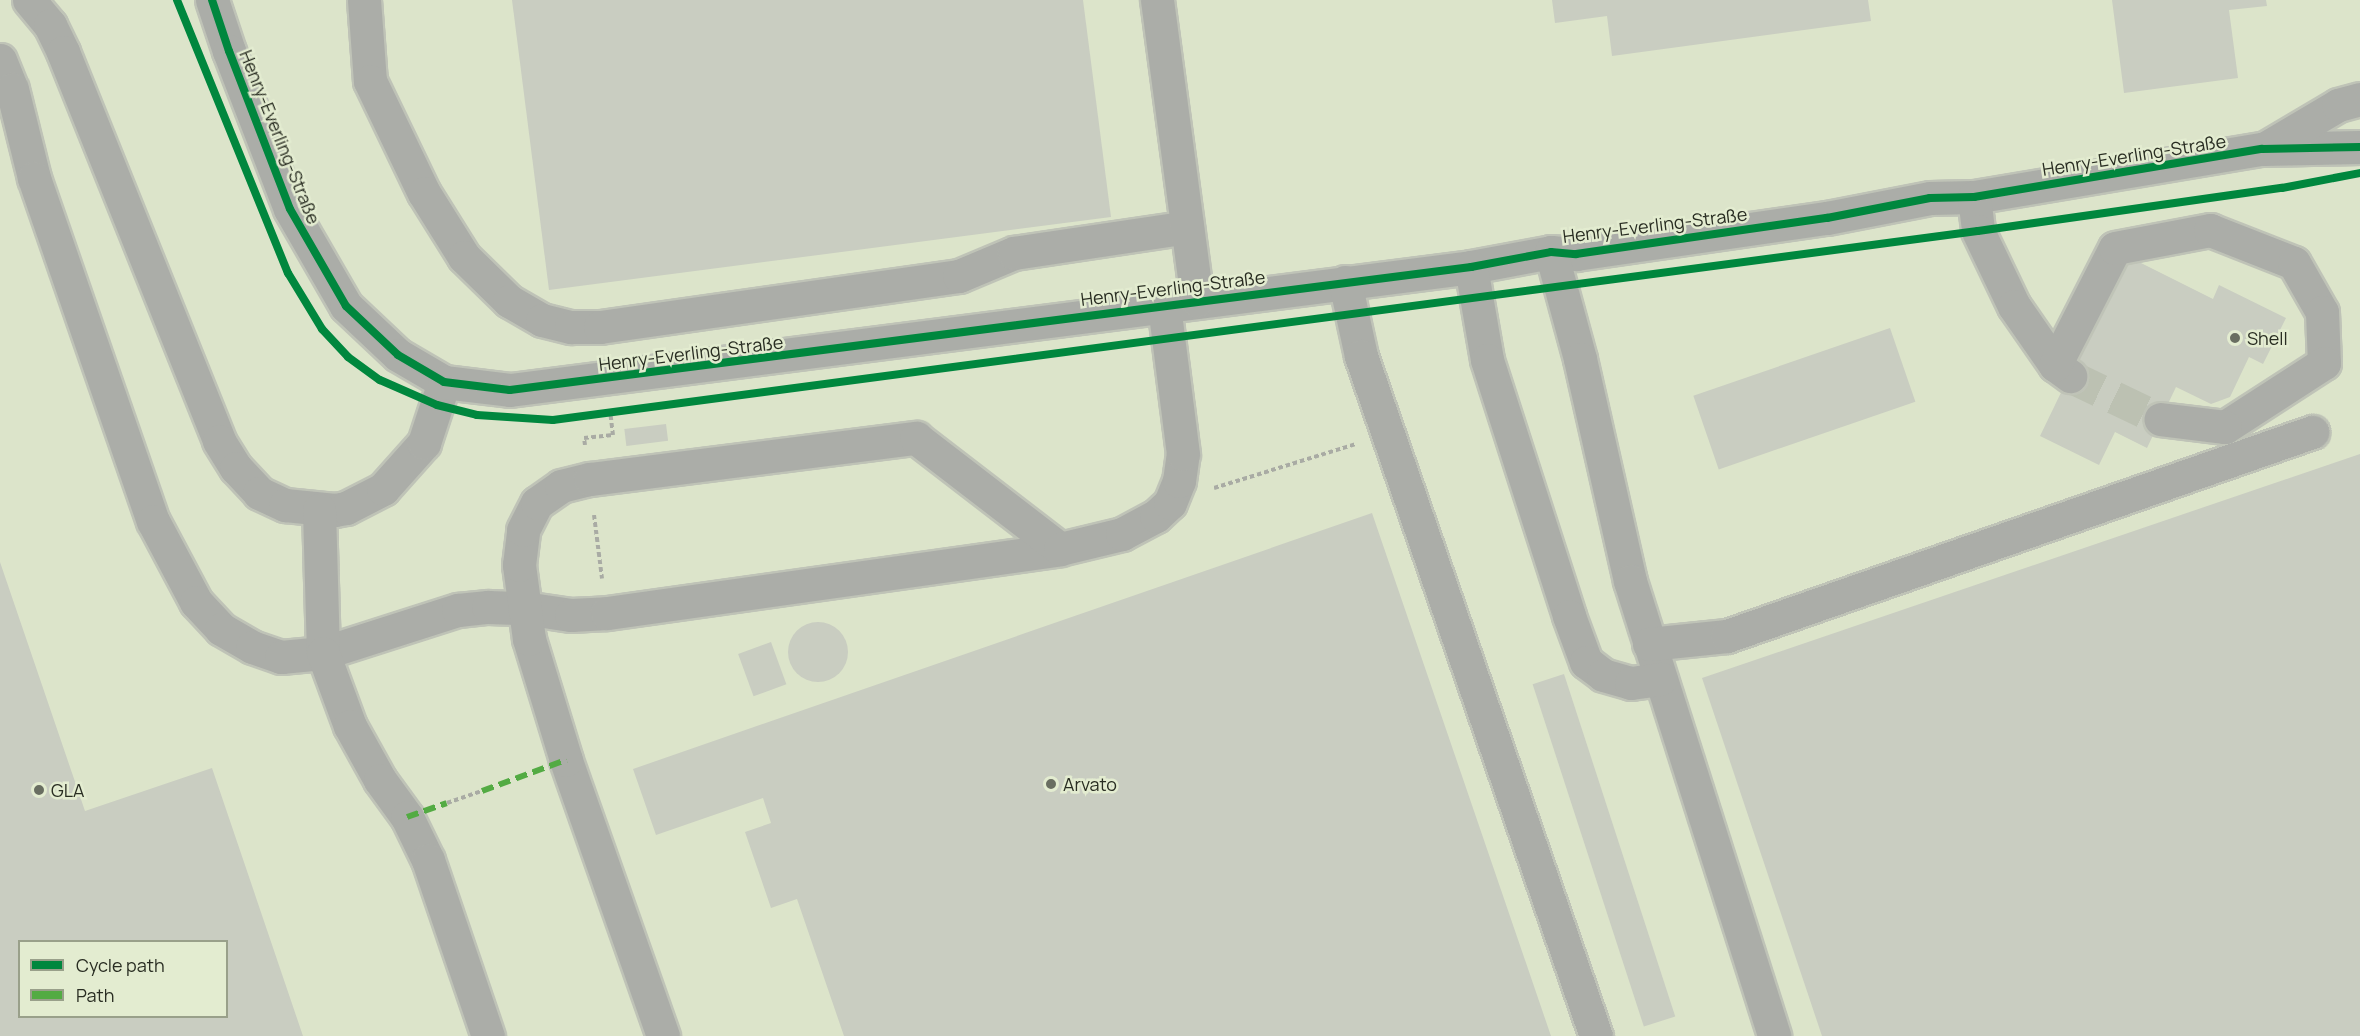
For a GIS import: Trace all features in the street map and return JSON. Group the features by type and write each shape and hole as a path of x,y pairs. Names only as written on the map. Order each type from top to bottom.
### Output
{"street":[{"path":"29,0 50,25 63,52 219,441 236,468 259,493 285,505 319,510 346,508 383,489 424,443 444,382"},
{"name":"Henry-Everling-Straße","path":"213,0 229,51 290,209 346,306 399,355 444,382 520,389 1197,300 1471,267 1551,252 1576,254 1827,218 1930,198 1974,197 2262,149 2360,147"},
{"path":"364,0 370,81 424,193 464,257 509,301 542,320 581,327 647,321 959,276 1014,253 1187,227"},
{"path":"1157,0 1197,300"},
{"path":"0,60 12,89 38,189 153,521 173,563 196,602 221,629 252,647 281,657 323,653 458,610 488,607 524,608 548,614 607,613 1060,549 1122,534 1149,521 1170,503 1179,481 1183,454 1164,305"},
{"name":"Henry-Everling-Straße","path":"2262,149 2338,105 2360,99"},
{"path":"1974,197 1978,231 2014,306 2063,371 2115,248 2210,230 2294,263 2322,312 2324,363 2225,427 2160,419"},
{"path":"1551,252 1580,359 1630,581 1774,1036"},
{"path":"1471,267 1487,360 1569,616 1586,662 1603,675 1632,683 1660,679"},
{"path":"1345,282 1361,356 1596,1036"},
{"path":"1649,644 1726,636 2312,432"},
{"path":"663,1036 566,760 529,639 519,565 523,530 537,503 561,486 590,479 916,438 1060,549"},
{"path":"319,510 323,653 350,726 380,780 407,817 428,860 488,1036"}],"path":[{"path":"1170,503 1388,434"},
{"path":"447,803 482,790"}],"shaded area":[{"path":"0,0 2360,0 2360,1036 0,1036"}],"building":[{"path":"512,0 1083,0 1111,217 549,290"},
{"path":"1552,0 1868,0 1871,21 1612,56 1607,16 1555,23"},
{"path":"2112,0 2266,0 2267,6 2229,10 2238,78 2124,93"},
{"path":"2127,256 2213,299 2219,285 2286,318 2263,364 2249,357 2230,397 2211,404 2176,387 2147,448 2115,432 2099,465 2040,436"},
{"path":"1890,328 1915,402 1719,469 1693,396"},
{"path":"666,424 668,441 626,446 624,429"},
{"path":"2360,454 2360,1036 1822,1036 1702,678"},
{"name":"Arvato","path":"1372,513 1551,1036 844,1036 797,899 771,908 745,832 771,823 763,798 656,835 633,769"},
{"name":"GLA","path":"0,562 85,811 212,768 303,1036 0,1036"},
{"path":"818,622 835,627 843,635 848,652 843,669 835,677 818,682 801,677 793,669 788,652 793,635 801,627"},
{"path":"771,642 786,684 754,696 738,654"},
{"path":"1564,674 1675,1016 1644,1027 1533,684"}],"tunnel":[{"path":"2070,376 2160,419"}],"marked path":[{"path":"482,791 566,760"},
{"path":"407,817 447,803"}],"cycle path":[{"path":"177,0 288,273 322,329 348,357 380,380 437,405 477,415 553,420 1978,231 2282,188 2360,173"},
{"path":"212,0 229,51 290,209 346,306 398,355 444,382 510,390 1471,267 1551,252 1576,254 1827,218 1930,198 1974,197 2262,149 2360,147"}],"place":[{"name":"Shell","path":"2235,338"},
{"name":"Arvato","path":"1051,784"},
{"name":"GLA","path":"39,790"}]}
